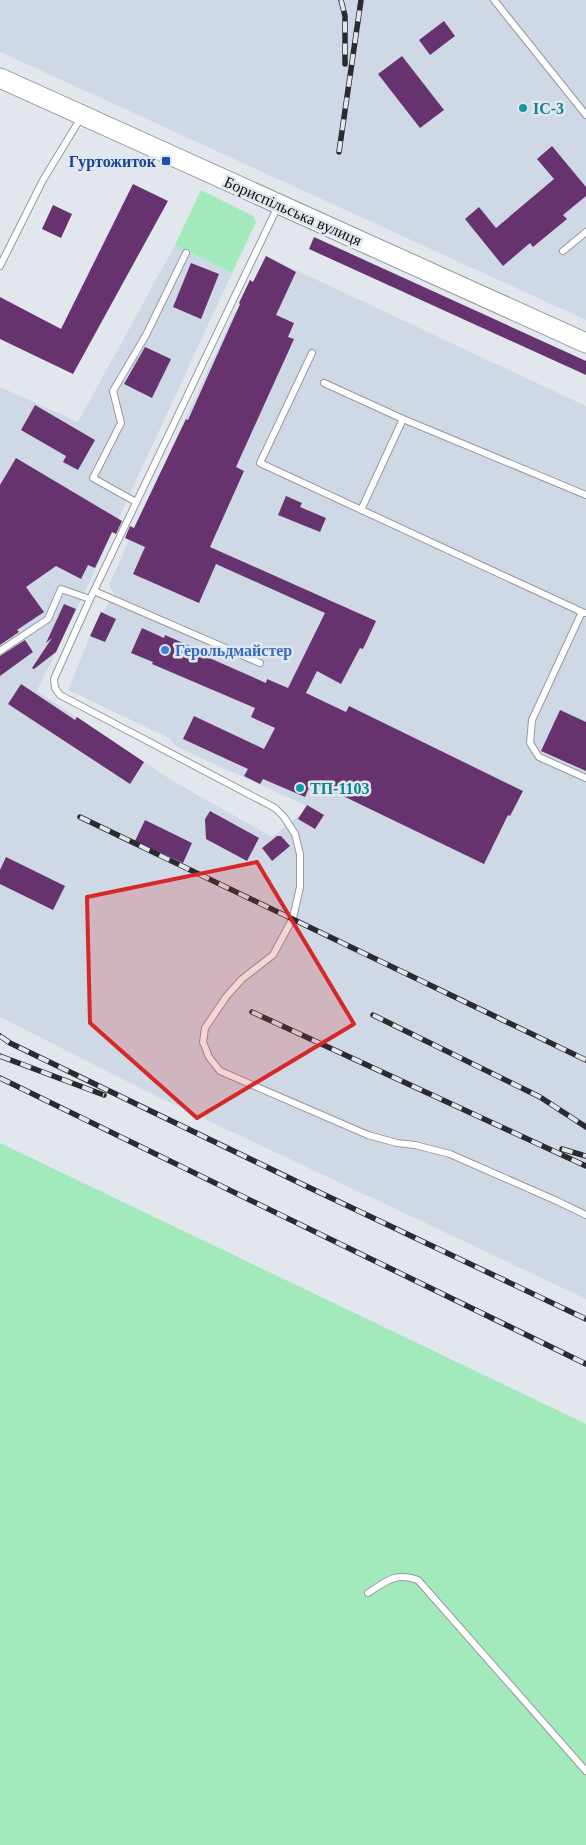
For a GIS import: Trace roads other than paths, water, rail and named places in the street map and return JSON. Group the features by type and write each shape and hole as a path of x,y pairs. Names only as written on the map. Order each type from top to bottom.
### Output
{"main road":[{"name":"Бориспільська вулиця","path":"0,78 586,343"}],"lane":[{"path":"494,0 586,115"},
{"path":"0,266 43,180 83,115"},
{"path":"278,205 90,599 54,679 55,688 60,695 275,808 296,834 300,854 300,886 293,918 273,955 242,979 226,997 205,1028 203,1042 210,1057 220,1071 374,1137 450,1154 557,1200 586,1215"},
{"path":"564,251 586,232"},
{"path":"136,502 93,478 121,423 113,391 146,336 186,254"},
{"path":"312,353 260,463 584,612 532,720 530,743 539,757 586,778"},
{"path":"324,383 403,419 586,496"},
{"path":"361,510 403,419"},
{"path":"0,651 48,619 61,589 90,599"},
{"path":"94,591 260,664"},
{"path":"368,1593 395,1576 407,1576 418,1580 586,1771"}],"railway":[{"path":"341,0 345,16 345,64"},
{"path":"339,152 361,0"},
{"path":"80,817 586,1060"},
{"path":"252,1012 586,1166"},
{"path":"373,1015 540,1097 586,1127"},
{"path":"0,1036 10,1043 308,1187 586,1319"},
{"path":"0,1056 104,1095"},
{"path":"0,1078 586,1364"},
{"path":"562,1149 586,1156"}],"place":[{"name":"ІС-3","path":"523,108"},
{"name":"Гуртожиток","path":"166,161"},
{"name":"Герольдмайстер","path":"165,650"},
{"name":"ТП-1103","path":"300,788"}]}
